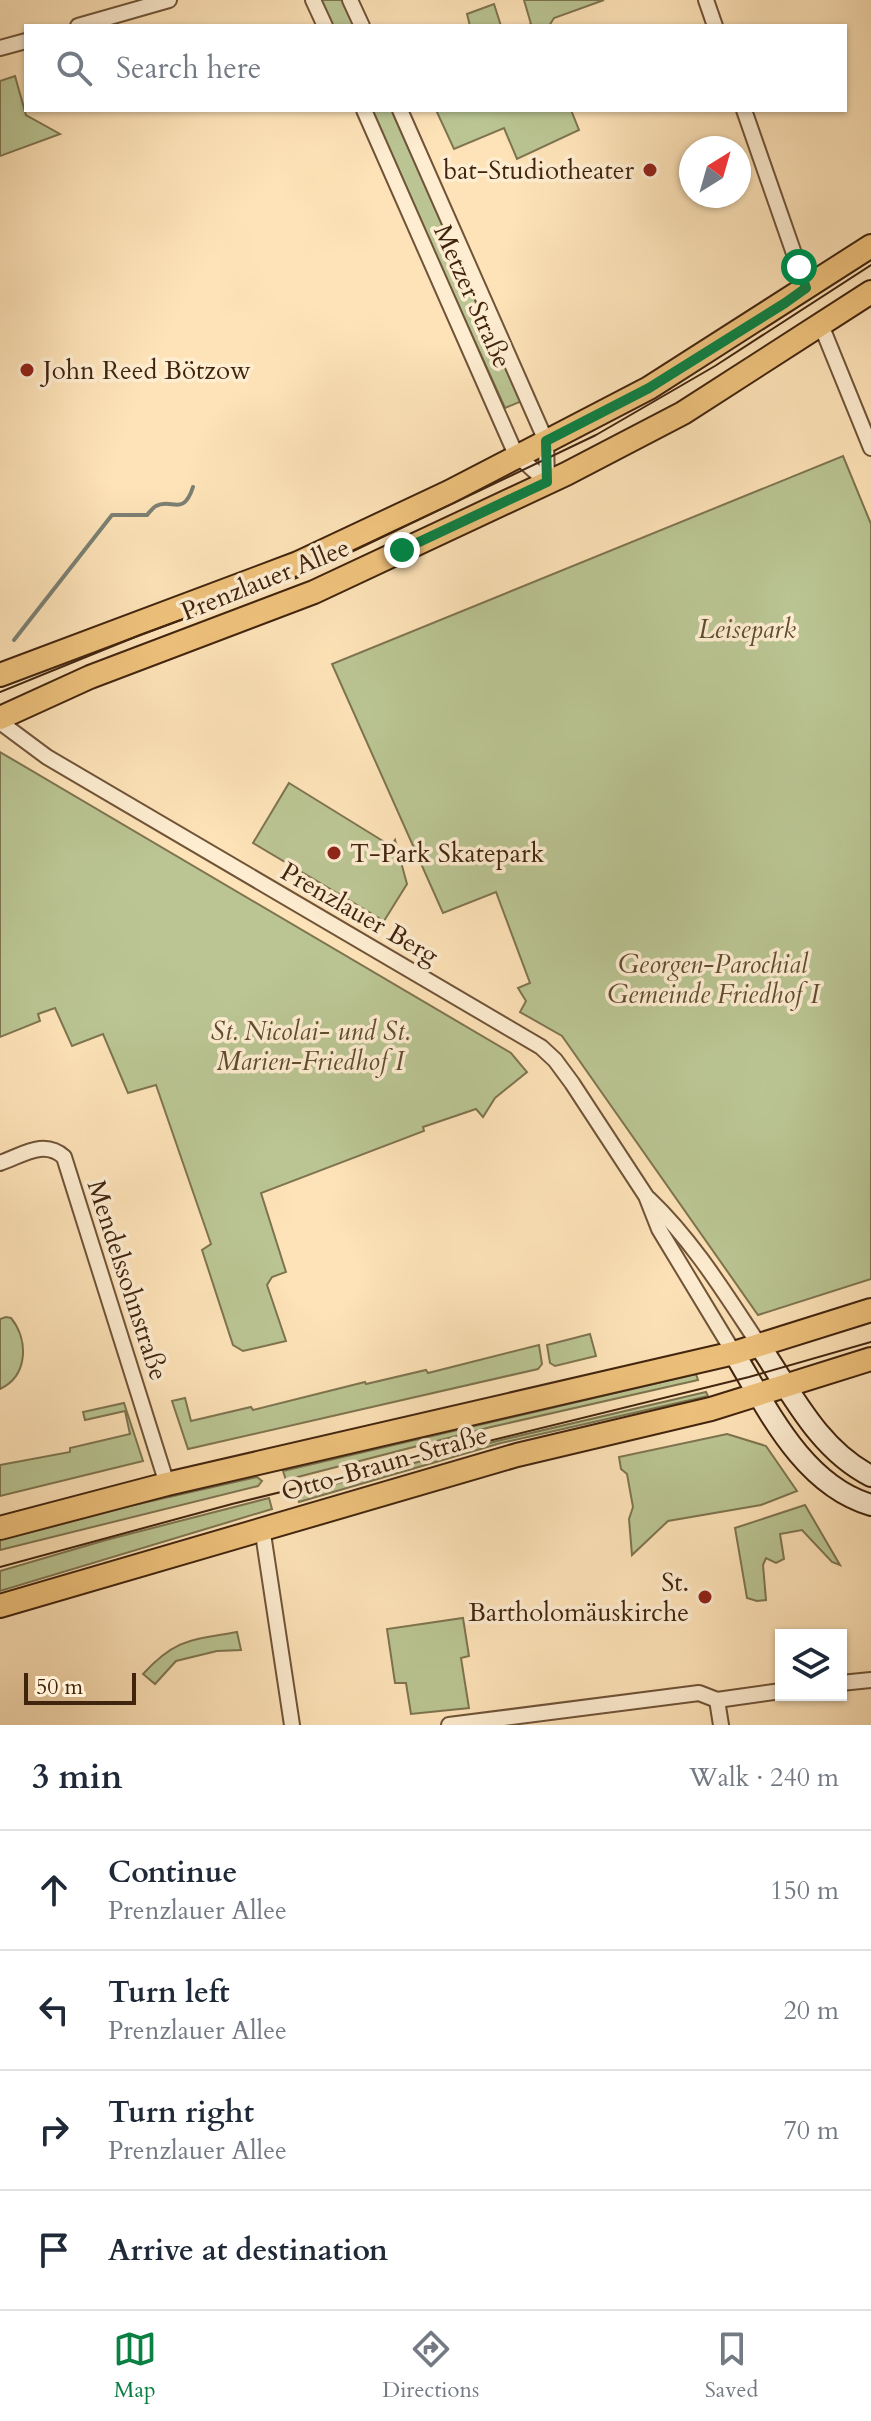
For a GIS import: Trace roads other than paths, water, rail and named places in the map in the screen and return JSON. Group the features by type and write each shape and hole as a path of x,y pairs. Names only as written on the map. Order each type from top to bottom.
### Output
{"main road":[{"name":"Prenzlauer Allee","path":"0,675 30,661 170,613 298,563 519,457 649,388 871,246"},
{"name":"Prenzlauer Allee","path":"0,720 90,677 314,592 623,446 683,413 871,292"},
{"name":"Otto-Braun-Straße","path":"0,1528 167,1484 734,1353 871,1310"},
{"name":"Otto-Braun-Straße","path":"0,1606 262,1527 517,1455 711,1409 757,1392 871,1359"}],"street":[{"path":"85,24 169,0"},
{"path":"313,0 324,24"},
{"path":"350,0 361,24"},
{"path":"706,0 714,24"},
{"path":"0,48 24,42"},
{"name":"Metzer Straße","path":"365,112 519,457"},
{"name":"Metzer Straße","path":"401,112 546,441"},
{"path":"745,112 806,288"},
{"path":"821,325 871,448"},
{"path":"546,441 547,482"},
{"path":"519,457 547,482"},
{"name":"Prenzlauer Berg","path":"0,720 47,757 541,1047 572,1083 646,1196 659,1229 734,1353"},
{"name":"Mendelssohnstraße","path":"0,1163 45,1147 56,1150 64,1157 167,1484"},
{"name":"Prenzlauer Berg","path":"646,1196 671,1221 712,1274 760,1346"},
{"path":"760,1346 817,1431 840,1458 871,1476"},
{"path":"734,1353 776,1424 814,1471 847,1495 871,1505"},
{"path":"262,1527 292,1725"},
{"path":"847,1682 871,1680"},
{"path":"449,1725 699,1693 717,1700 775,1692"},
{"path":"717,1700 721,1725"}],"waterway":[{"path":"14,640 112,515 147,515 161,504 181,504 193,487"}],"tram line":[{"path":"0,692 140,635 299,577 596,435 715,366 871,265"},
{"path":"0,1567 232,1504 749,1377 871,1342"}],"place":[{"name":"bat-Studiotheater","path":"650,170"},
{"name":"John Reed Bötzow","path":"27,370"},
{"name":"T-Park Skatepark","path":"334,853"},
{"name":"St. Bartholomäuskirche","path":"705,1597"}],"park label":[{"name":"Leisepark","path":"747,629"},
{"name":"Georgen-Parochial Gemeinde Friedhof I","path":"713,979"},
{"name":"St. Nicolai- und St. Marien-Friedhof I","path":"310,1046"}]}
